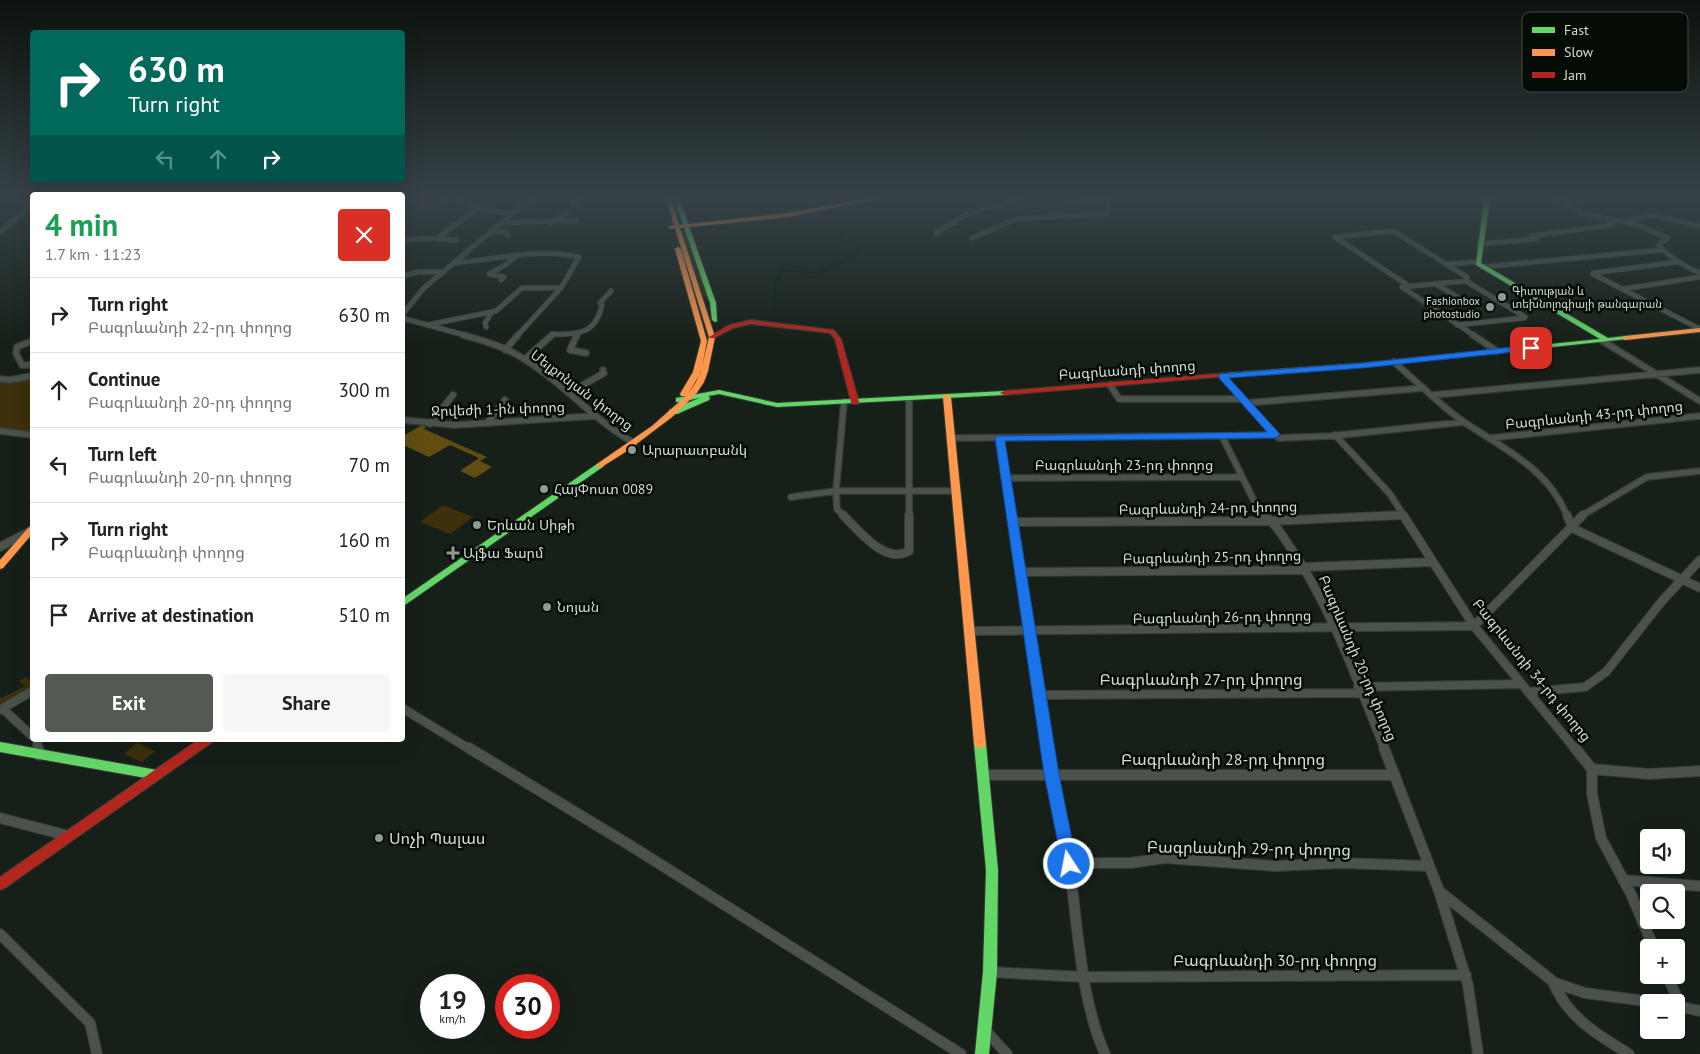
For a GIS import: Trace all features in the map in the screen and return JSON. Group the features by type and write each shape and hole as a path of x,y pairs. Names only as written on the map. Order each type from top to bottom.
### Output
{"main road":[{"path":"675,406 697,372 708,349 701,328 683,247"},
{"path":"685,247 712,336"},
{"path":"405,602 632,442 675,406 689,397 702,378 715,320 712,303 687,247"},
{"path":"1479,247 1480,264 1604,340"},
{"path":"699,292 712,310"},
{"path":"712,336 731,326 751,322 832,330 838,339 855,402"},
{"name":"Բագրևանդի փողոց","path":"689,397 718,392 777,405 909,400 1394,362 1700,329"},
{"name":"Բագրևանդի փողոց","path":"675,406 706,398 736,397"},
{"path":"947,397 992,870 990,972 982,1054"},
{"path":"405,597 632,442"},
{"path":"0,566 30,532"},
{"path":"0,747 154,775 198,742"},
{"path":"0,879 204,742"},
{"path":"0,884 67,835"}],"street":[{"name":"Մելքոնյան փողոց","path":"405,310 408,305 472,247"},
{"path":"1352,247 1409,286"},
{"path":"1419,247 1468,277 1466,281"},
{"path":"1660,247 1678,262 1700,273"},
{"path":"1446,264 1480,264 1662,250"},
{"path":"454,263 517,255 557,254 580,257 561,288 505,350"},
{"path":"501,280 504,277 489,274 498,268 505,267 517,255"},
{"path":"1678,262 1593,272 1700,329"},
{"path":"405,275 418,272 444,272"},
{"path":"1622,289 1700,278"},
{"path":"1457,325 1525,318 1466,281 1402,287 1457,325 1497,351"},
{"path":"1436,284 1462,300"},
{"path":"425,326 492,312 497,310 522,288 561,288"},
{"path":"525,359 553,334 577,334 592,327 601,313 602,305 600,303 611,292"},
{"path":"486,327 485,323 492,312"},
{"name":"Մելքոնյան փողոց","path":"405,315 425,326 505,350 525,359 595,416 632,442"},
{"path":"577,334 570,350 586,353"},
{"path":"1604,340 1700,401"},
{"path":"30,342 17,347 16,353 22,365 30,365"},
{"path":"1394,362 1433,395 1433,398 1464,422 1511,450 1546,478 1561,498 1572,528 1700,588"},
{"path":"569,394 604,373 603,370"},
{"path":"1433,395 1700,370"},
{"path":"0,379 10,380 30,376"},
{"path":"1222,376 1279,438 1336,435 1464,422"},
{"path":"1110,385 1119,399 1245,401 1424,388"},
{"path":"430,424 453,395"},
{"path":"487,424 505,400"},
{"path":"844,402 836,491 837,508 866,537 889,555 898,557 905,556 909,551 909,400"},
{"name":"Ջրվեժի 1-ին փողոց","path":"405,423 487,424 595,416"},
{"name":"Բագրևանդի 43-րդ փողոց","path":"1490,438 1700,416"},
{"path":"0,431 30,436"},
{"path":"952,438 1275,435"},
{"name":"Բագրևանդի 34-րդ փողոց","path":"1336,435 1374,475 1403,514 1474,626 1592,769"},
{"name":"Բագրևանդի 20-րդ փողոց","path":"1222,436 1259,511 1272,521 1306,570 1335,628 1395,775 1438,891 1466,975 1478,1054"},
{"path":"1000,438 1052,774 1069,864 1084,977 1099,1041 1105,1054"},
{"path":"1474,626 1572,528 1579,517 1647,477 1700,471"},
{"name":"Բագրևանդի 23-րդ փողոց","path":"1006,478 1241,477"},
{"path":"791,497 836,491 957,491"},
{"name":"Բագրևանդի 24-րդ փողոց","path":"1014,522 1272,521 1403,514"},
{"path":"0,547 30,531"},
{"path":"1528,692 1585,687 1606,672 1681,579 1700,560"},
{"name":"Բագրևանդի 25-րդ փողոց","path":"1022,572 1306,570 1307,567 1432,562"},
{"name":"Բագրևանդի 26-րդ փողոց","path":"970,631 1031,632 1474,626"},
{"name":"Բագրևանդի 27-րդ փողոց","path":"1041,695 1360,690 1521,684"},
{"path":"30,692 1,710 30,734"},
{"path":"405,710 636,849 961,1054"},
{"path":"37,742 39,755"},
{"path":"1650,939 1623,880 1601,838 1592,794 1592,769 1649,774 1700,771"},
{"name":"Բագրևանդի 28-րդ փողոց","path":"984,775 1395,775"},
{"path":"0,818 67,835"},
{"name":"Բագրևանդի 29-րդ փողոց","path":"1069,864 1130,862 1165,858 1275,866 1341,863 1429,866"},
{"path":"1623,880 1700,886"},
{"path":"1438,891 1553,982 1585,993 1640,1000"},
{"path":"0,934 90,1023 97,1054"},
{"name":"Բագրևանդի 30-րդ փողոց","path":"990,972 1084,977 1466,975"},
{"path":"1553,982 1556,992 1570,1012 1629,1054"},
{"path":"1685,1008 1700,1011"},
{"path":"985,1030 1007,1054"}],"shaded area":[{"path":"686,247 691,247 711,304 704,296"},
{"path":"30,378 30,433 0,429 0,381"},
{"path":"422,425 426,427 424,429 487,457 480,461 492,467 475,478 460,471 479,458 450,445 429,457 405,446 405,435"},
{"path":"443,505 473,517 450,534 420,522"},
{"path":"26,677 30,680 30,692 0,710 0,697 6,702 2,698 25,686 19,681"},
{"path":"137,743 155,751 142,762 124,754"}],"waterway":[{"path":"774,311 775,283 782,270 819,273 860,252 857,247"}],"traffic: fast":[{"path":"693,247 713,303 715,320"},
{"path":"1480,247 1478,264 1607,340"},
{"path":"1227,375 1363,365 1625,338"},
{"path":"679,400 719,392 777,405 1004,393"},
{"path":"673,410 674,412 706,398"},
{"path":"405,602 600,466"},
{"path":"980,744 992,870 990,972 982,1054"},
{"path":"0,747 157,775"}],"traffic: slow":[{"path":"600,466 669,416 693,392 705,371 712,337 684,247"},
{"path":"678,249 704,341 697,372 684,394"},
{"path":"1625,338 1700,330"},
{"path":"947,397 980,744"},
{"path":"0,566 30,531"}],"traffic: jam":[{"path":"712,337 731,326 751,322 832,331 838,339 855,402"},
{"path":"1004,393 1227,375"},
{"path":"0,884 204,742"}],"place":[{"name":"Գիտության և տեխնոլոգիայի թանգարան","path":"1502,297"},
{"name":"Fashionbox photostudio","path":"1490,307"},
{"name":"Արարատբանկ","path":"632,450"},
{"name":"ՀայՓոստ 0089","path":"544,489"},
{"name":"Երևան Սիթի","path":"477,525"},
{"name":"Ալֆա Ֆարմ","path":"453,553"},
{"name":"Նոյան","path":"547,607"},
{"name":"Սոչի Պալաս","path":"379,838"}],"route":[{"path":"1069,864 1052,774 1000,438 1275,435 1222,376 1363,365 1531,348"}]}
